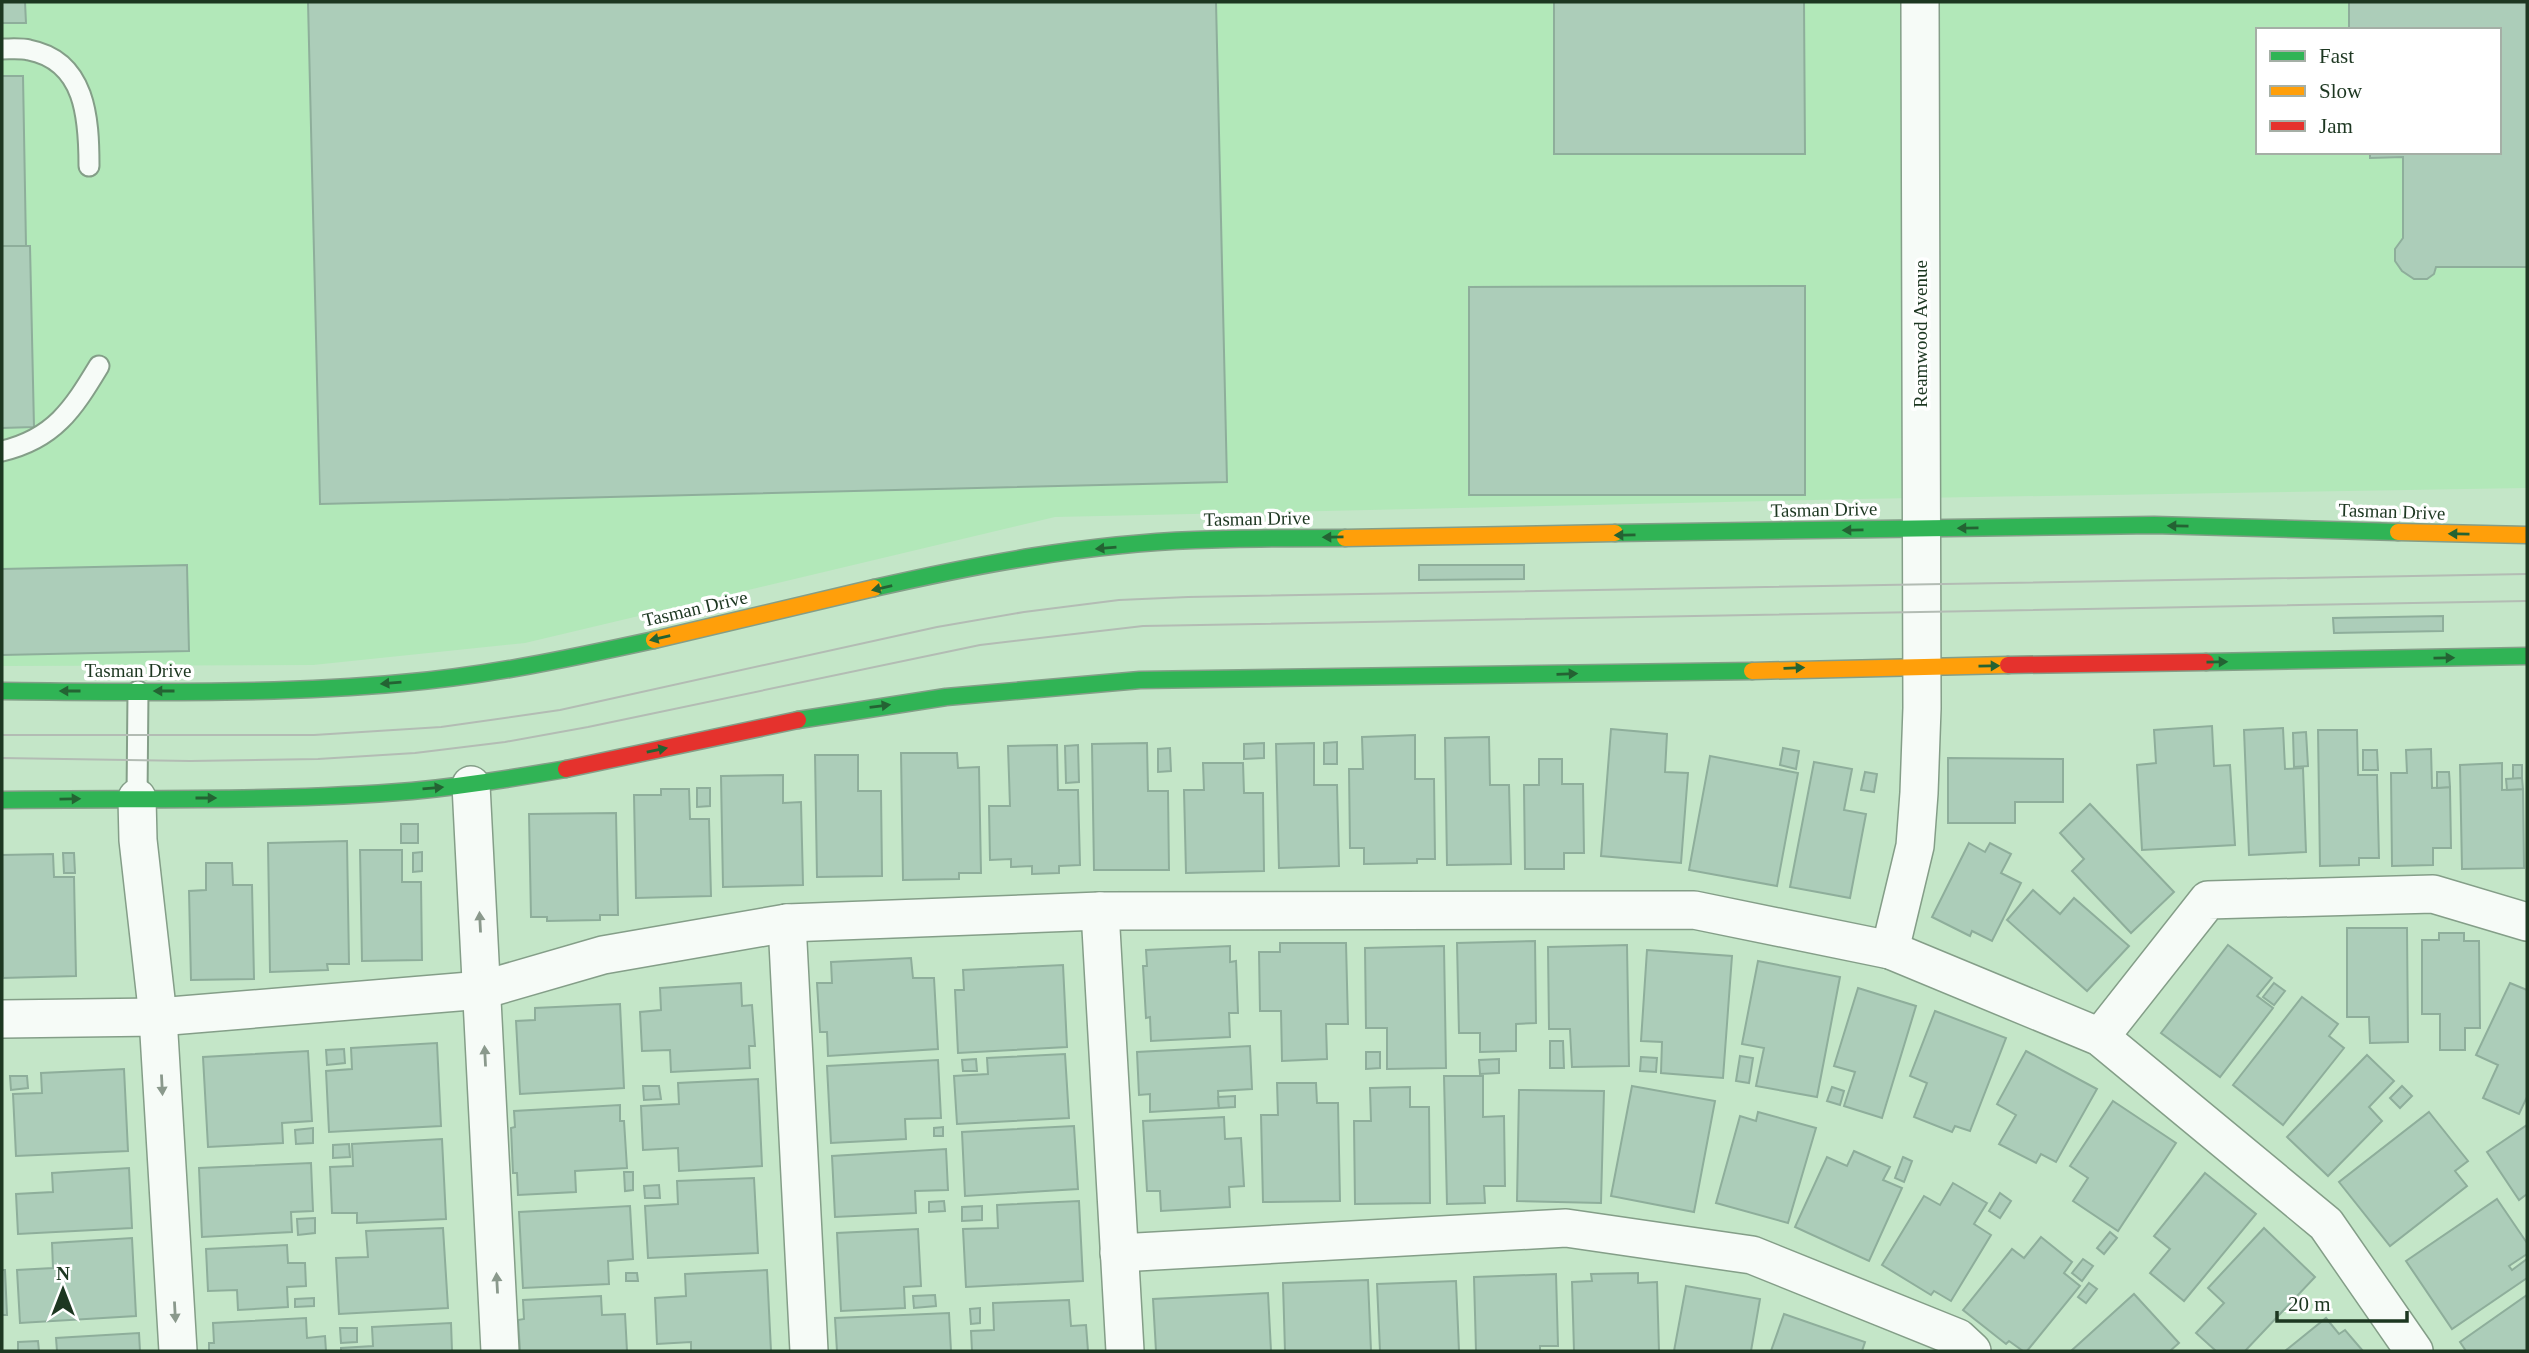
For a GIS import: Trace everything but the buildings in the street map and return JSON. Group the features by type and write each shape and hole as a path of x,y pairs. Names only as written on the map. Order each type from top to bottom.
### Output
{"main road":[{"name":"Tasman Drive","path":"2,691 250,691 351,687 459,677 569,658 983,565 1113,547 1193,540 2154,525 2527,535"},
{"path":"2,800 257,797 471,785 586,765 857,709 1093,683 1214,677 1499,676 2527,656"}],"street":[{"name":"Reamwood Avenue","path":"1890,950 1915,846 1919,793 1920,2"},
{"path":"471,785 500,1351"},
{"path":"137,797 138,840 158,1017 178,1351"},
{"path":"2100,1037 2208,900 2433,894 2527,922"},
{"path":"1100,911 1125,1351"},
{"path":"2,1019 158,1017 482,990 603,955 787,923 1100,911 1694,911 1890,950 2100,1037 2326,1224 2414,1351"},
{"path":"787,923 809,1351"},
{"path":"1119,1254 1566,1228 1752,1255 1958,1338 1972,1351"}],"lane":[{"path":"2,49 31,50 63,64 78,84 89,130 89,166"},
{"path":"2,452 40,437 74,408 99,366"},
{"path":"137,797 138,691"}],"shaded area":[{"path":"2,2 2527,2 2527,488 1858,499 1055,517 525,643 313,665 2,666"}],"tram line":[{"path":"2,735 314,735 441,727 560,710 937,627 1119,600 2527,574"},
{"path":"2,758 190,761 318,759 415,753 505,742 588,727 980,645 1143,626 2527,601"}],"traffic: fast":[{"path":"1615,533 2154,525 2398,532"},
{"path":"874,588 993,563 1114,546 1214,539 1345,538"},
{"path":"2,691 252,691 352,687 497,671 654,640"},
{"path":"2206,662 2527,656"},
{"path":"798,720 946,697 1140,680 1752,671"},
{"path":"2,800 259,798 361,794 451,787 566,769"}],"traffic: slow":[{"path":"2398,532 2527,535"},
{"path":"1345,538 1615,533"},
{"path":"654,640 874,588"},
{"path":"1752,671 2008,665"}],"traffic: jam":[{"path":"2008,665 2206,662"},
{"path":"566,769 798,720"}]}
